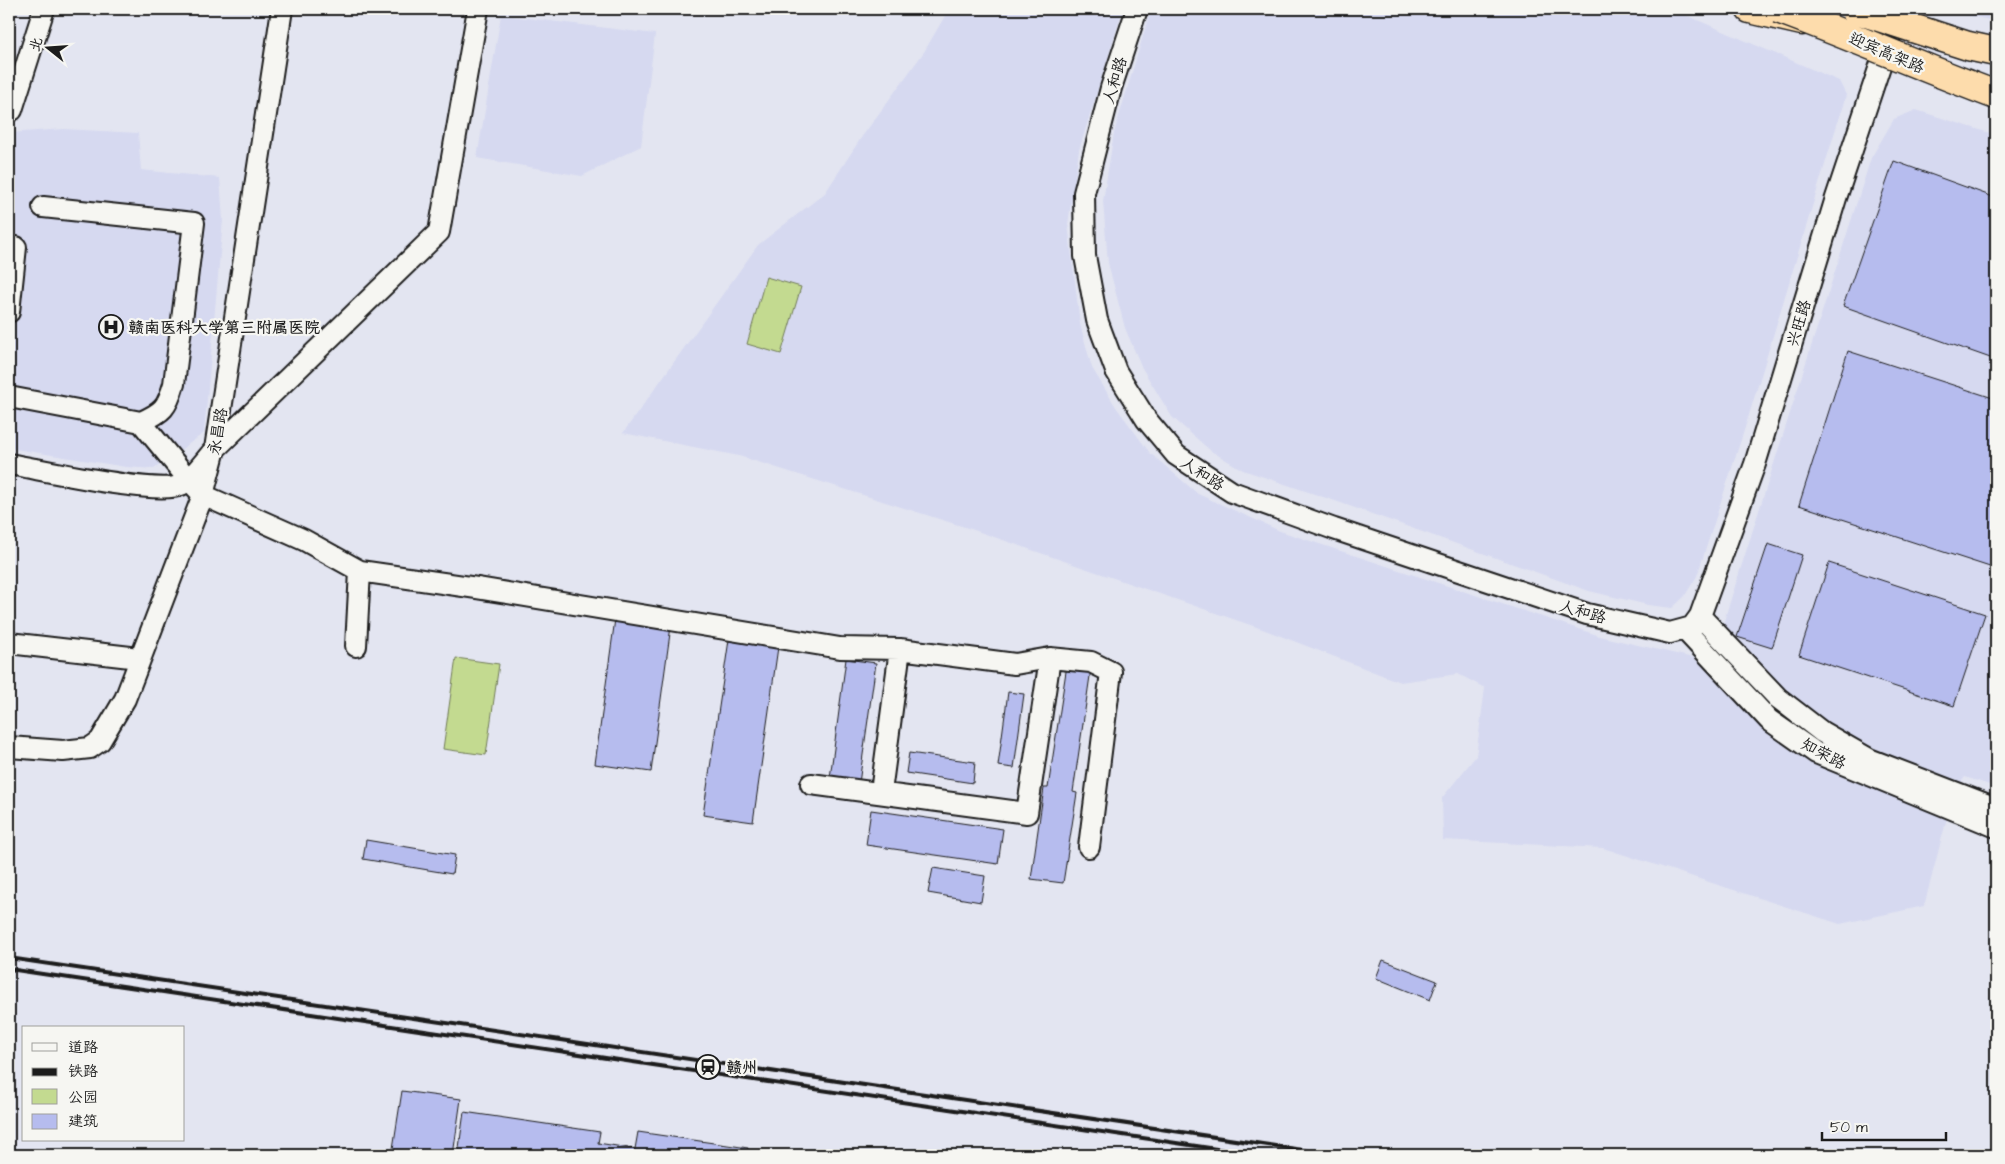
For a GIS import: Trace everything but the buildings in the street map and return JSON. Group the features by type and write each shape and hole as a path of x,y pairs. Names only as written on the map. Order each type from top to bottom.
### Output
{"highway":[{"path":"1750,9 1825,26"},
{"name":"迎宾高架路","path":"1778,9 1996,95"},
{"name":"迎宾高架路","path":"1854,9 1968,46 1996,52"}],"street":[{"path":"10,109 44,9"},
{"name":"永昌路","path":"9,747 63,751 90,748 100,741 125,699 203,495 215,449 282,9"},
{"path":"9,464 134,486 168,488 182,485 215,449 439,232 478,9"},
{"name":"人和路","path":"1137,9 1111,88 1084,193 1086,256 1097,320 1116,371 1146,419 1176,455 1232,492 1334,529 1587,614 1670,634 1685,630"},
{"name":"兴旺路","path":"1685,630 1692,626 1700,616 1755,464 1836,198 1899,9"},
{"path":"9,397 141,422 159,414 169,404 174,384 194,223 42,207"},
{"path":"9,312 16,247"},
{"path":"141,422 203,495 304,540 360,571 477,588 840,648 900,649 1015,664 1050,658 1091,662 1111,672 1089,847"},
{"path":"356,646 360,571"},
{"name":"知荣路","path":"1700,616 1778,698 1822,732 1869,760 1996,808"},
{"name":"知荣路","path":"1685,630 1769,720 1816,753 1996,827"},
{"path":"9,643 140,658"},
{"path":"881,792 900,649"},
{"path":"811,784 881,792 1027,814 1050,658"}],"shaded area":[{"path":"949,9 1123,9 1079,150 1068,224 1080,324 1092,368 1116,407 1150,453 1198,494 1280,531 1603,637 1698,659 1716,646 1871,158 1894,119 1916,110 1996,135 1996,787 1965,777 1954,791 1924,906 1840,924 1603,848 1443,840 1442,798 1476,756 1485,688 1458,674 1400,682 1265,630 971,529 739,456 623,433 758,245 825,193 861,138 924,52"},
{"path":"1151,9 1672,9 1839,81 1846,95 1749,415 1697,576 1684,597 1672,608 1648,605 1589,591 1243,470 1211,451 1172,417 1142,368 1125,328 1108,263 1103,201 1114,133"},
{"path":"1956,9 1996,9 1996,21 1960,14"},
{"path":"501,15 655,34 641,146 582,176 477,158"},
{"name":"赣南医科大学第三附属医院","path":"64,129 138,133 141,170 220,178 223,220 204,433 154,469 126,467 9,448 9,133"}],"green space":[{"path":"766,277 801,287 781,354 747,344"},
{"path":"456,658 499,664 486,755 443,749"}],"railway":[{"path":"9,958 1336,1155"},
{"path":"9,969 1257,1155"}],"place":[{"name":"赣南医科大学第三附属医院","path":"111,327"},
{"name":"赣州","path":"708,1067"}]}
